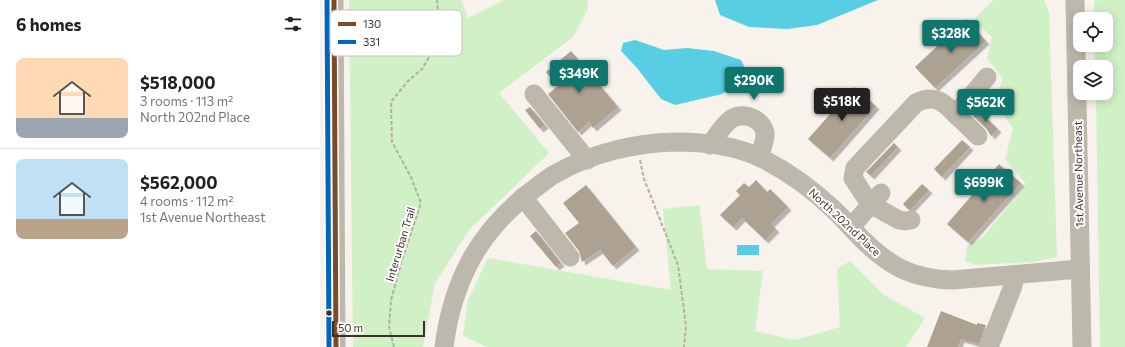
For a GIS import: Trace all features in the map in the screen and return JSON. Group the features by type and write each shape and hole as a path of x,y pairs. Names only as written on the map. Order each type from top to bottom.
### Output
{"street":[{"path":"334,0 334,10"},
{"name":"1st Avenue Northeast","path":"1075,0 1082,347"},
{"path":"333,56 328,273 336,347"},
{"path":"956,114 987,77"},
{"path":"534,94 587,160"},
{"path":"911,220 899,220 853,178 855,168 916,103 922,100 934,99 945,103 978,136"},
{"path":"710,145 728,121 738,116 749,116 760,123 765,133 759,157"},
{"name":"North 202nd Place","path":"444,347 454,298 473,256 487,234 504,216 523,197 556,173 587,160 619,149 637,145 664,142 686,142 738,150 759,157 797,178 833,209 878,255 900,269 918,276 953,280 980,279 1080,269"},
{"path":"523,197 570,257"},
{"path":"851,227 876,199"},
{"path":"989,347 1013,286 1014,275"}],"path":[{"name":"Interurban Trail","path":"437,0 438,10"},
{"name":"Interurban Trail","path":"394,347 389,327 391,300 402,260 421,203 411,178 392,142 391,102 407,82 422,69 430,56"},
{"path":"637,145 644,179 678,265 686,326 684,347"}],"green space":[{"path":"349,0 461,0 468,18 504,0 587,0 588,9 573,37 499,93 549,153 469,230 435,283 423,347 353,347 350,56 462,56 462,10 349,10"},
{"path":"994,0 1044,0 1049,13 1057,257 1032,262 976,265 965,261 967,246 984,236 1026,184 1005,159 1013,129 995,101 1003,78 987,59 992,37 973,20"},
{"path":"1094,0 1125,0 1125,347 1100,347 1096,100 1113,100 1113,60 1095,60 1095,52 1113,52 1113,12 1094,12"},
{"path":"699,205 707,269 763,271 755,331 795,340 840,327 837,269 850,261 884,295 925,318 906,347 487,347 463,336 468,300 488,258 671,290 663,209"}],"water":[{"path":"715,0 878,0 817,25 787,29 749,27 720,15"},
{"path":"635,40 664,50 687,48 714,51 741,60 745,68 745,75 737,84 722,94 675,105 661,99 637,68 621,51 623,43"},
{"path":"737,245 759,245 759,255 737,255"}],"building":[{"path":"966,19 986,41 935,88 915,67"},
{"path":"571,51 618,107 593,128 589,122 578,132 548,94 558,86 546,72"},
{"path":"854,87 876,106 830,158 808,139"},
{"path":"530,107 545,125 540,129 525,110"},
{"path":"978,110 998,129 991,136 986,128 973,116"},
{"path":"962,140 970,147 942,177 934,169"},
{"path":"894,143 898,147 871,176 866,172"},
{"path":"999,164 1021,183 968,242 947,224"},
{"path":"756,180 767,192 770,189 788,207 771,224 776,229 765,240 742,218 733,227 720,215 740,195 736,191 744,183 749,187"},
{"path":"922,184 929,190 911,209 908,209 903,204"},
{"path":"586,185 636,247 613,266 600,250 582,262 579,251 565,233 579,223 563,203"},
{"path":"536,231 561,263 556,267 530,236"},
{"path":"941,311 977,325 977,323 986,325 979,344 961,339 958,347 927,347"}],"transit line":[{"name":"331","path":"327,0 329,347"},
{"name":"130","path":"334,0 334,10"},
{"name":"130","path":"334,56 336,347"}]}
